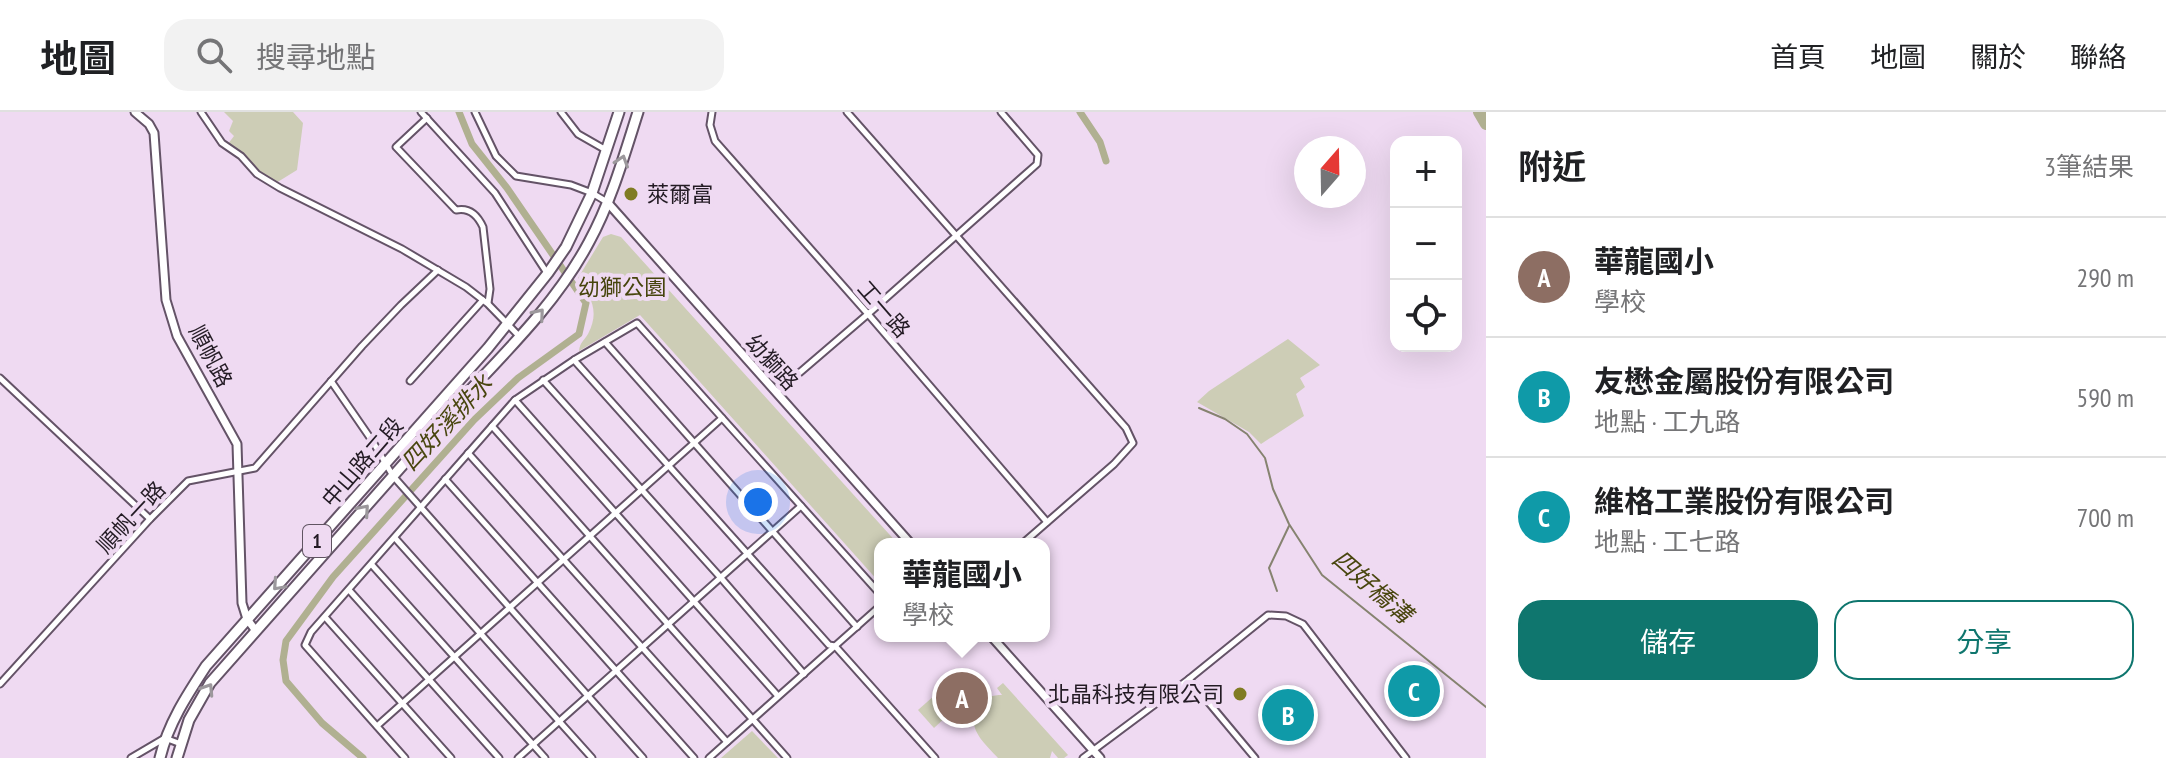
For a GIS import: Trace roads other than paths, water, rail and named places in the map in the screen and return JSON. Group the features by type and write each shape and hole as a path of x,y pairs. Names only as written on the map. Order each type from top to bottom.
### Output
{"main road":[{"name":"1","path":"548,273 566,247 592,193 619,112"},
{"name":"1","path":"608,203 638,112"},
{"name":"中山路二段","path":"177,758 189,720 210,683 519,337 580,258 608,203"},
{"name":"中山路二段","path":"160,758 165,738 206,666 508,324 548,273"}],"street":[{"name":"順帆路","path":"135,112 154,133 166,300 177,336 237,444 242,603 247,619"},
{"path":"201,112 222,143 241,156 257,174 438,270 486,302 519,337"},
{"path":"421,112 495,193 548,273"},
{"path":"475,112 496,156 516,176 571,185 608,203"},
{"path":"561,112 578,134 607,151"},
{"name":"工一路","path":"712,112 710,125 715,141 1047,522"},
{"path":"847,112 1126,428 1133,443 1114,464 1029,538"},
{"path":"776,393 1037,164 1038,155 1001,112"},
{"path":"410,381 486,302 490,289 483,227 479,218 471,212 456,210 396,147 427,118"},
{"name":"幼獅路","path":"608,203 906,538"},
{"name":"順帆一路","path":"0,684 188,481 255,468 401,305 438,270"},
{"path":"405,758 305,645 311,632 515,400 637,323 874,587"},
{"path":"605,342 857,627"},
{"path":"574,360 829,645 835,646 935,758"},
{"path":"0,378 150,519"},
{"path":"543,380 804,674"},
{"path":"331,381 393,476 643,758"},
{"path":"515,400 778,696"},
{"path":"377,726 722,418"},
{"path":"492,426 787,758"},
{"path":"468,453 727,742"},
{"path":"445,479 694,758"},
{"path":"518,758 802,506"},
{"path":"395,538 592,758"},
{"path":"372,565 545,758"},
{"path":"349,590 499,758"},
{"path":"709,758 874,611"},
{"path":"1083,758 1268,615 1286,616 1303,624 1406,758"},
{"path":"325,617 451,758"},
{"path":"247,619 256,631"},
{"path":"996,642 1100,758"},
{"path":"1189,679 1255,758"},
{"path":"131,758 165,738 181,744"}],"waterway":[{"name":"四好溪排水","path":"363,758 322,723 286,681 283,660 286,641 333,577 474,420 518,378 579,334 586,303 507,188 472,144 459,112"},
{"name":"四好橋溝","path":"1080,112 1100,142 1106,161"},
{"path":"1479,112 1486,124"},
{"name":"四好橋溝","path":"1199,408 1225,419 1247,434 1265,458 1273,489 1289,524 1322,575 1486,707"},
{"path":"1277,591 1269,568 1289,526"}],"place":[{"name":"萊爾富","path":"631,194"},
{"name":"維格工業股份有限公司","path":"1414,691"},
{"name":"北晶科技有限公司","path":"1240,694"},
{"name":"華龍國小","path":"962,698"},
{"name":"友懋金屬股份有限公司","path":"1288,715"}],"park label":[{"name":"幼獅公園","path":"622,287"}]}
